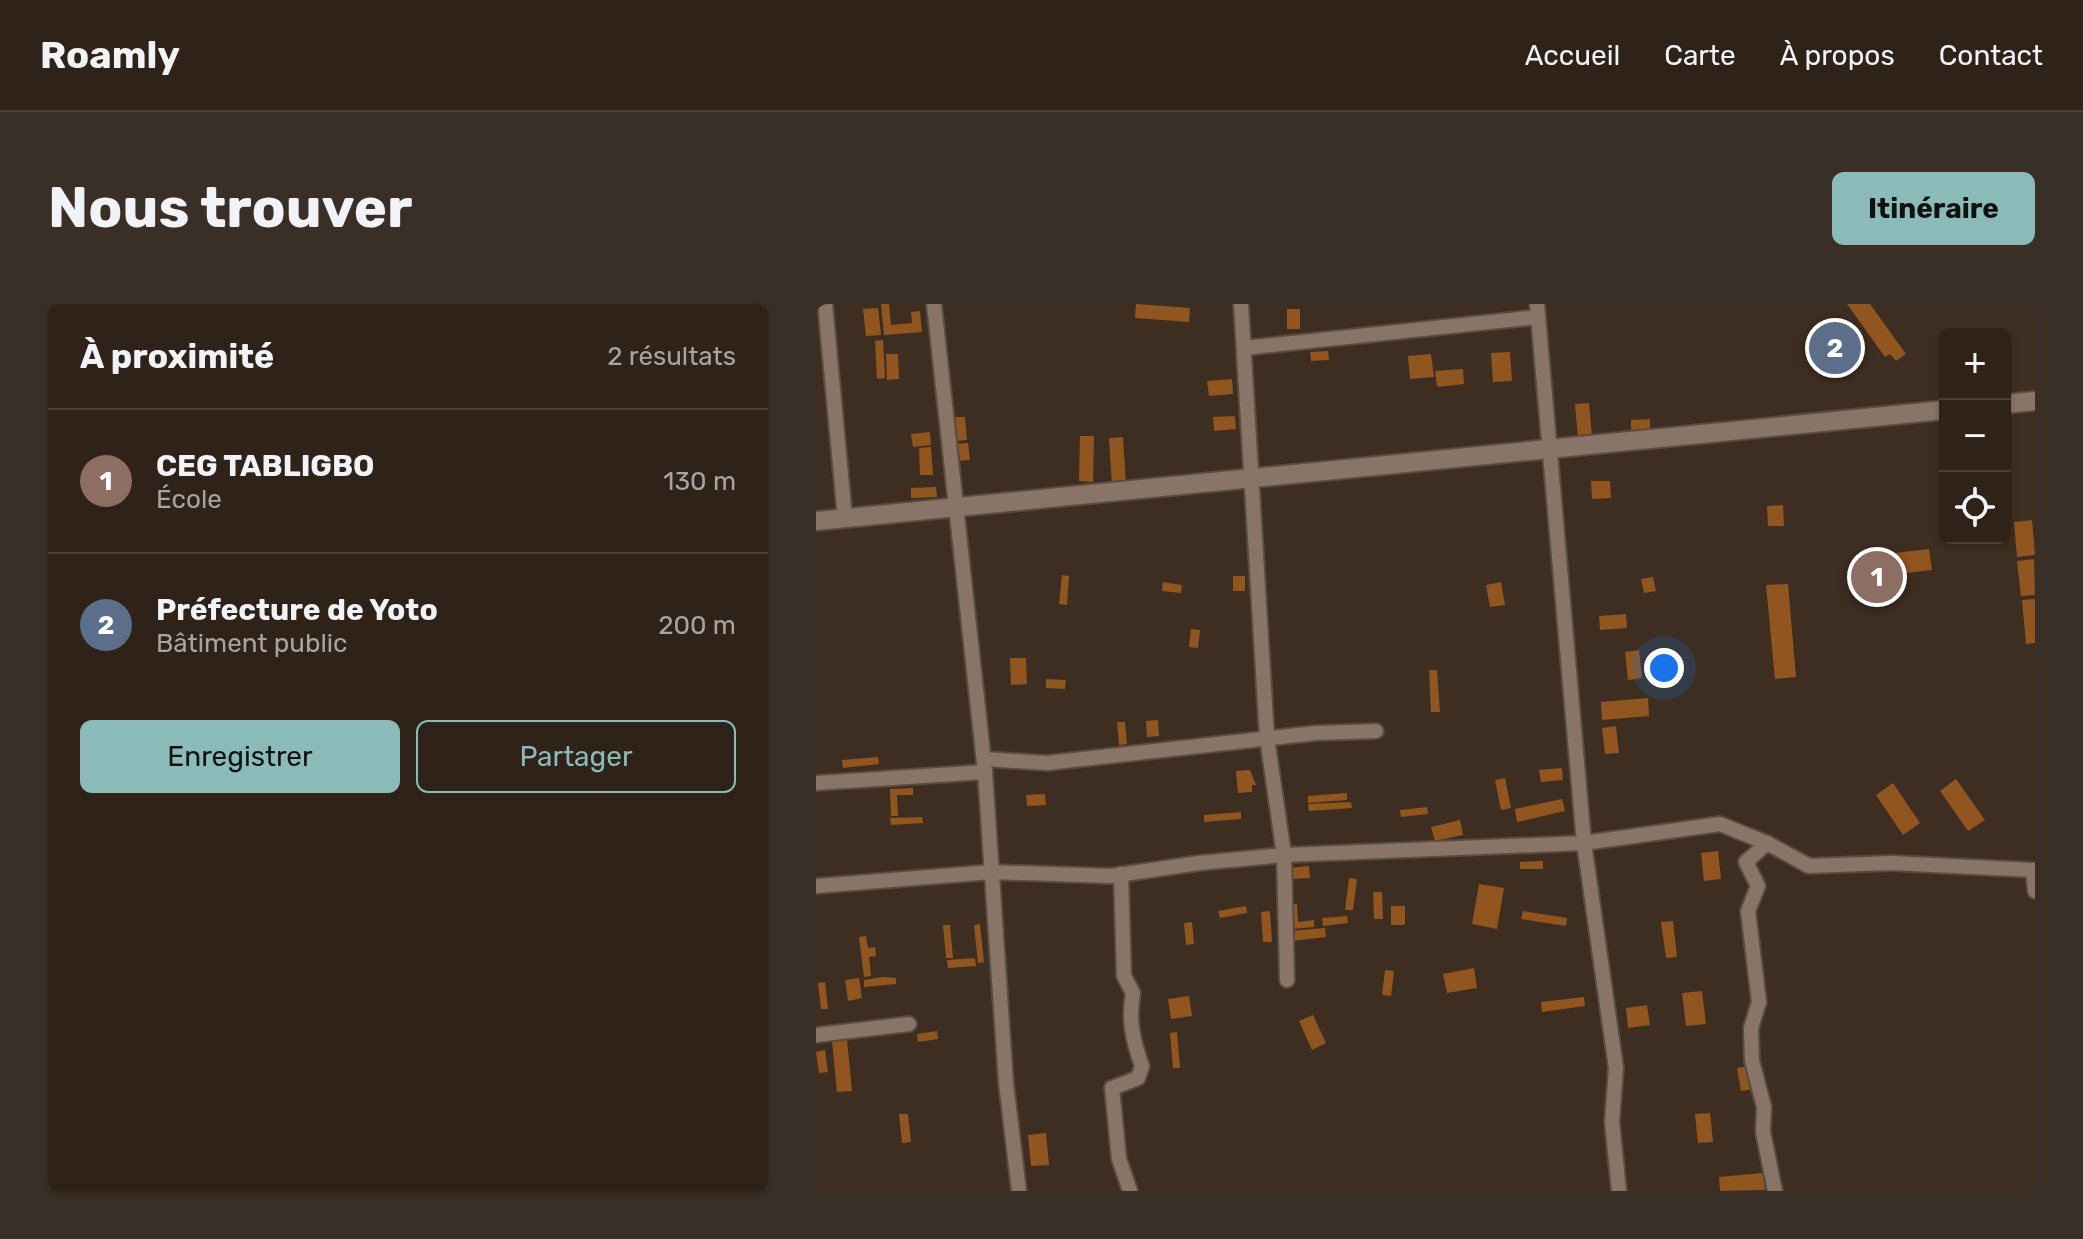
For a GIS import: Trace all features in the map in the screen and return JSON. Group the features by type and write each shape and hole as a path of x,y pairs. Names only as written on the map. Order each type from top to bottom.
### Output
{"street":[{"path":"825,304 845,518"},
{"path":"934,304 984,766 1006,1083 1019,1191"},
{"path":"1241,304 1267,738 1284,855 1287,980"},
{"path":"1244,348 1537,310 1584,843 1616,1068 1612,1122 1619,1191"},
{"path":"2011,403 2035,401"},
{"path":"816,521 1939,411"},
{"path":"816,783 984,766 1047,763 1267,738 1376,731"},
{"path":"816,886 991,872 1121,874 1284,855 1584,843 1720,824 1767,843 1809,866 1891,863 2034,870 2035,891"},
{"path":"1767,843 1746,862 1758,886 1748,911 1759,1002 1751,1028 1752,1061 1764,1107 1763,1132 1775,1191"},
{"path":"1121,874 1124,976 1133,993 1129,1013 1133,1042 1142,1066 1138,1078 1112,1088 1119,1159 1130,1191"},
{"path":"816,1035 909,1024"}],"building":[{"path":"881,304 889,304 891,325 912,323 911,312 920,311 922,332 884,335"},
{"path":"1136,304 1190,308 1189,322 1135,318"},
{"path":"1847,304 1870,304 1906,354 1896,361 1890,354 1885,357"},
{"path":"878,308 881,335 866,336 863,309"},
{"path":"1287,309 1300,309 1300,329 1287,329"},
{"path":"883,340 885,378 877,379 875,341"},
{"path":"1328,351 1329,360 1311,361 1310,352"},
{"path":"1510,352 1512,381 1493,382 1491,353"},
{"path":"886,354 898,354 899,379 887,380"},
{"path":"1431,354 1434,377 1410,379 1408,356"},
{"path":"1463,369 1464,384 1437,387 1435,371"},
{"path":"1232,379 1233,394 1209,396 1207,381"},
{"path":"1589,403 1592,437 1578,439 1575,404"},
{"path":"1235,416 1236,429 1214,431 1213,417"},
{"path":"954,417 965,417 967,440 955,441"},
{"path":"1650,419 1650,430 1631,431 1631,420"},
{"path":"930,432 931,445 913,447 911,434"},
{"path":"1080,436 1094,436 1093,482 1079,481"},
{"path":"1123,437 1126,484 1112,485 1109,438"},
{"path":"968,443 970,460 956,461 955,444"},
{"path":"931,447 933,475 920,475 919,448"},
{"path":"1591,481 1610,481 1611,498 1592,499"},
{"path":"936,487 937,497 911,498 911,488"},
{"path":"1783,505 1784,526 1768,526 1767,506"},
{"path":"2032,520 2035,555 2017,557 2014,522"},
{"path":"1929,549 1932,570 1861,578 1859,557"},
{"path":"2034,559 2035,595 2021,596 2017,561"},
{"path":"1062,575 1069,576 1067,605 1059,604"},
{"path":"1233,576 1245,576 1245,591 1233,591"},
{"path":"1653,577 1656,591 1644,593 1641,579"},
{"path":"1163,582 1182,585 1181,593 1162,591"},
{"path":"1501,582 1505,605 1490,607 1486,585"},
{"path":"1788,584 1796,677 1775,679 1766,585"},
{"path":"2035,599 2035,643 2026,644 2022,600"},
{"path":"1626,614 1627,628 1600,630 1599,616"},
{"path":"1191,629 1200,630 1198,648 1189,647"},
{"path":"1639,650 1642,678 1628,680 1625,652"},
{"path":"1010,658 1026,658 1027,684 1011,685"},
{"path":"1429,670 1437,670 1440,712 1431,712"},
{"path":"1046,679 1066,680 1065,689 1046,688"},
{"path":"1648,698 1649,716 1602,720 1601,702"},
{"path":"1158,720 1159,736 1147,737 1146,721"},
{"path":"1117,722 1125,722 1127,744 1119,745"},
{"path":"1616,726 1619,753 1605,754 1602,728"},
{"path":"878,757 879,764 843,768 842,760"},
{"path":"1562,768 1563,780 1541,782 1539,770"},
{"path":"1250,770 1256,785 1252,785 1252,792 1238,793 1236,771"},
{"path":"1505,778 1511,808 1501,810 1495,780"},
{"path":"1956,779 1985,820 1968,831 1940,791"},
{"path":"1893,783 1920,823 1903,835 1876,795"},
{"path":"913,788 913,795 897,795 898,816 891,816 890,789"},
{"path":"1347,793 1347,800 1308,803 1308,796"},
{"path":"1045,794 1046,805 1027,806 1026,795"},
{"path":"1562,799 1565,811 1517,822 1515,809"},
{"path":"1351,802 1352,808 1309,811 1308,804"},
{"path":"1427,807 1428,814 1401,817 1400,810"},
{"path":"1241,812 1241,819 1204,822 1204,815"},
{"path":"922,817 923,823 891,825 890,818"},
{"path":"1460,820 1463,835 1435,841 1431,827"},
{"path":"1718,851 1721,879 1704,881 1701,853"},
{"path":"1543,861 1543,869 1520,869 1520,862"},
{"path":"1309,866 1310,878 1289,879 1289,868"},
{"path":"1349,878 1357,879 1353,910 1345,910"},
{"path":"1479,884 1504,888 1497,929 1472,924"},
{"path":"1373,892 1382,892 1383,919 1374,919"},
{"path":"1289,904 1297,904 1298,922 1314,920 1314,927 1292,929"},
{"path":"1246,906 1247,913 1220,918 1218,911"},
{"path":"1391,906 1405,906 1405,925 1391,925"},
{"path":"1270,911 1272,942 1263,942 1261,912"},
{"path":"1523,911 1567,918 1566,926 1521,919"},
{"path":"1347,916 1348,923 1323,926 1322,918"},
{"path":"1673,921 1677,957 1666,958 1661,922"},
{"path":"1192,922 1194,944 1186,945 1184,923"},
{"path":"980,924 984,962 978,963 974,925"},
{"path":"943,925 950,925 953,958 946,958"},
{"path":"1325,928 1326,937 1292,941 1291,931"},
{"path":"866,936 868,948 875,947 876,956 869,957 871,976 864,977 859,937"},
{"path":"975,958 976,966 948,968 947,960"},
{"path":"1474,968 1477,988 1447,993 1443,974"},
{"path":"1385,970 1394,971 1391,996 1382,995"},
{"path":"859,978 862,998 848,1001 845,980"},
{"path":"896,978 896,984 864,987 864,980"},
{"path":"825,982 828,1009 821,1009 818,983"},
{"path":"1702,991 1706,1024 1686,1026 1682,993"},
{"path":"1189,996 1192,1016 1171,1019 1168,999"},
{"path":"1584,997 1585,1006 1542,1012 1541,1002"},
{"path":"1647,1005 1650,1025 1628,1028 1626,1008"},
{"path":"1313,1015 1326,1043 1312,1050 1299,1021"},
{"path":"937,1031 938,1039 918,1042 917,1034"},
{"path":"1177,1032 1180,1068 1173,1068 1170,1033"},
{"path":"847,1040 852,1091 837,1092 832,1042"},
{"path":"825,1050 828,1072 819,1073 816,1052"},
{"path":"1752,1066 1755,1089 1741,1091 1737,1068"},
{"path":"1710,1113 1713,1142 1698,1143 1695,1114"},
{"path":"899,1114 908,1114 911,1142 902,1143"},
{"path":"1046,1133 1049,1165 1031,1166 1028,1135"},
{"path":"1763,1173 1765,1190 1720,1191 1719,1177"}],"place":[{"name":"Préfecture de Yoto","path":"1835,348"},
{"name":"CEG TABLIGBO","path":"1877,577"}]}
